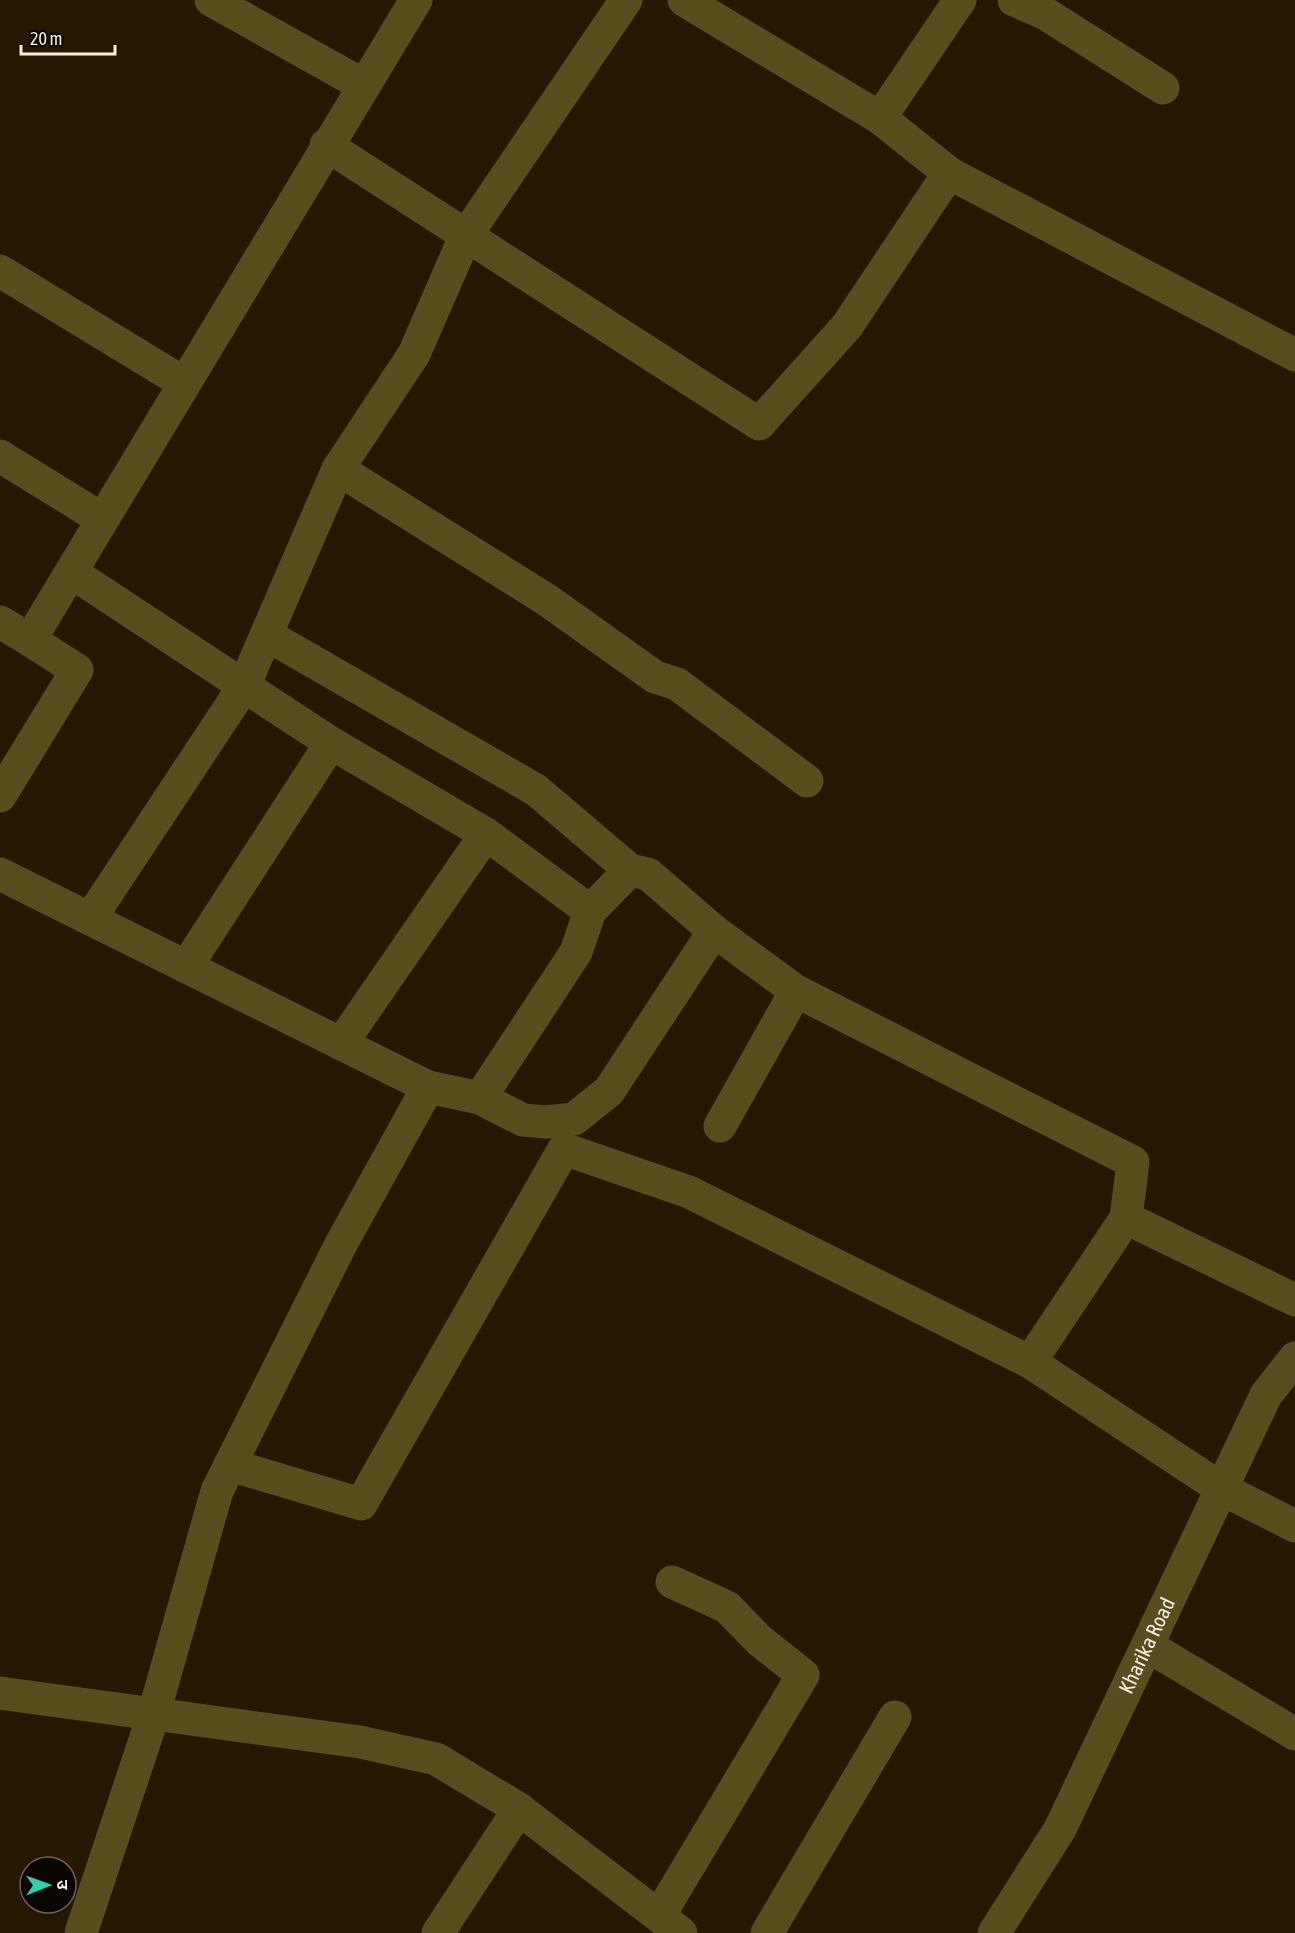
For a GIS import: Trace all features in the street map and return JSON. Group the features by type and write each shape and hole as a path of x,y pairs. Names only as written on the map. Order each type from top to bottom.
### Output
{"street":[{"path":"211,0 363,85"},
{"path":"30,640 326,145 416,0"},
{"path":"90,919 244,687 338,470 414,354 465,237 626,0"},
{"path":"684,0 880,118 949,173 1295,355"},
{"path":"880,118 960,0"},
{"path":"1014,0 1050,7 1163,88"},
{"path":"326,145 465,237 759,424 847,326 949,173"},
{"path":"0,271 184,383"},
{"path":"0,456 102,519"},
{"path":"338,470 547,600 655,677 677,684 807,781"},
{"path":"71,572 331,743 486,834 590,911"},
{"path":"0,622 77,670 0,796"},
{"path":"267,635 536,790 630,870 648,874 714,931 796,991 1133,1162 1125,1218 1030,1362"},
{"path":"186,967 331,743"},
{"path":"340,1044 486,834"},
{"path":"480,1098 576,952 590,911 630,870"},
{"path":"0,874 428,1087 480,1098 523,1120 546,1122 574,1119 609,1090 714,931"},
{"path":"720,1126 796,991"},
{"path":"81,1933 154,1713 217,1491 341,1244 428,1087"},
{"path":"230,1465 361,1504 564,1149 689,1192 1030,1362 1222,1489 1295,1526"},
{"path":"1125,1218 1295,1300"},
{"name":"Kharika Road","path":"994,1933 1060,1829 1266,1395 1295,1358"},
{"path":"0,1693 360,1742 436,1759 519,1809 670,1925 802,1675 759,1640 727,1607 672,1582"},
{"path":"1148,1646 1295,1734"},
{"path":"767,1933 895,1716"},
{"path":"438,1933 519,1809"}]}
